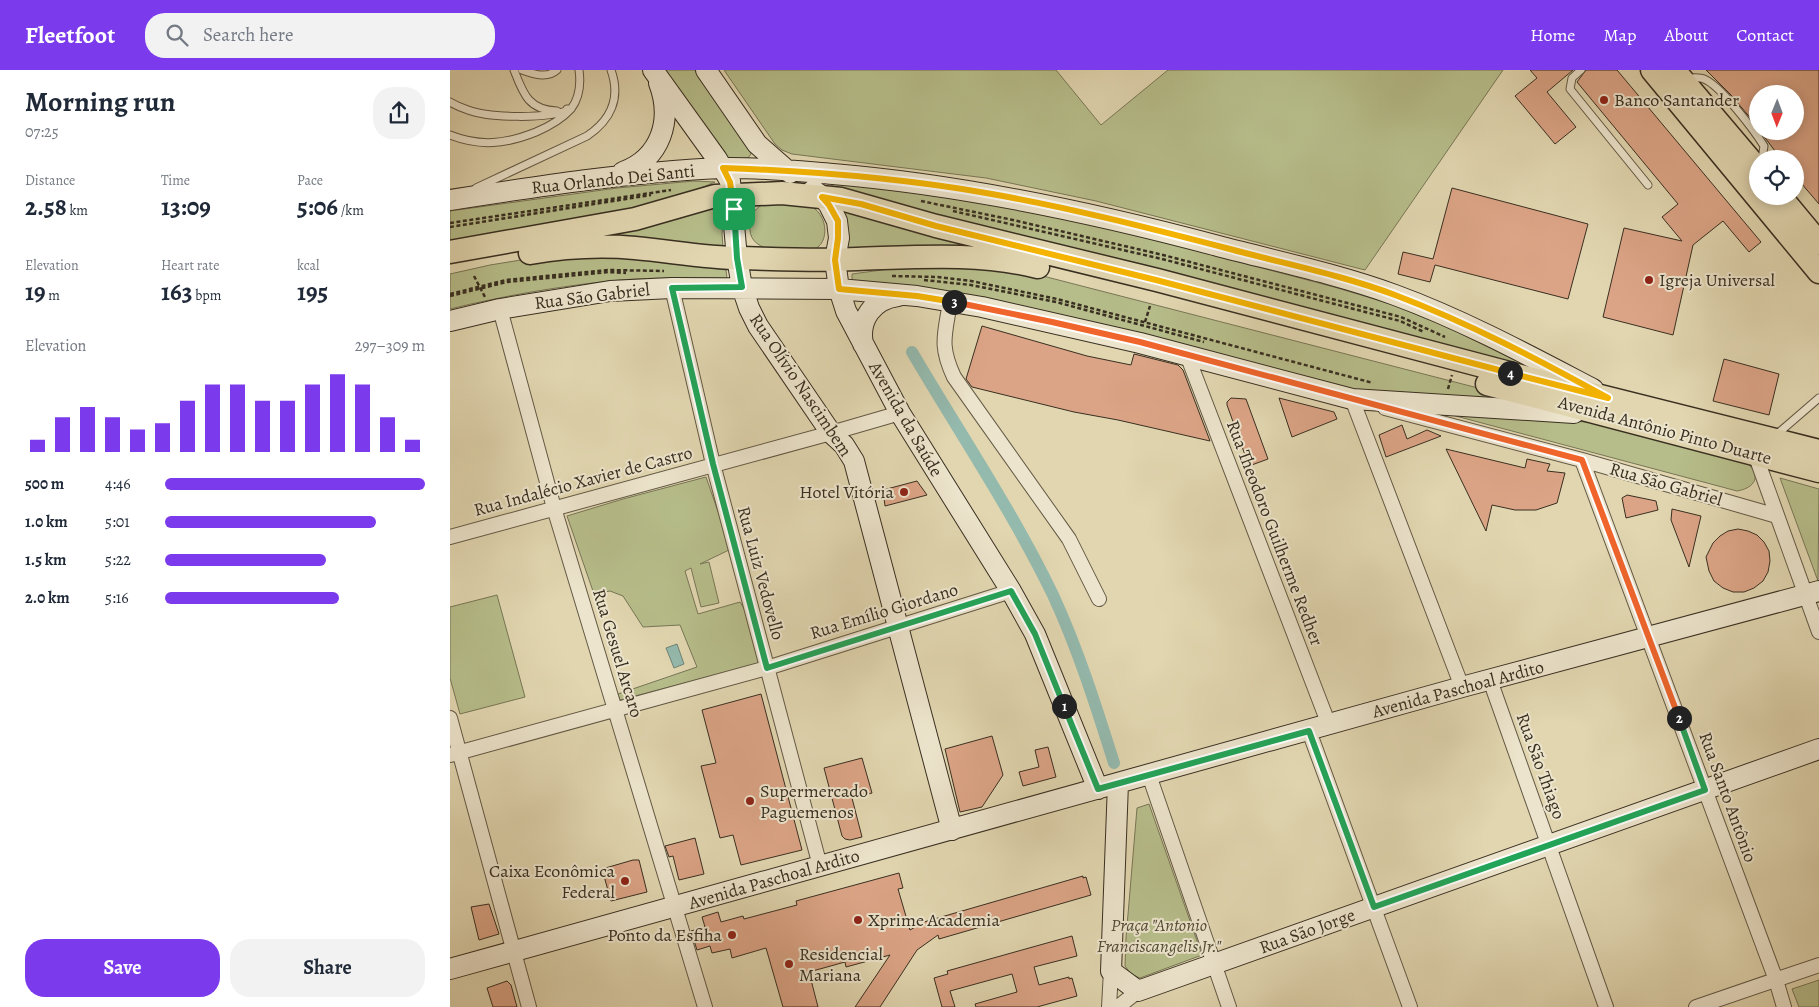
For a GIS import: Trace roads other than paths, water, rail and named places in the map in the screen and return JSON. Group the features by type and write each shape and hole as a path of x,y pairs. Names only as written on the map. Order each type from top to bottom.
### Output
{"main road":[{"name":"Avenida da Saúde","path":"706,70 757,144 786,170 822,197 838,221 835,260 839,289 846,311 900,413 1011,591 1035,634 1098,789"},
{"path":"1652,70 1819,272"},
{"path":"654,71 723,168 730,182 737,258"},
{"path":"611,177 637,167 647,159 661,137 664,124 664,106 661,90 654,71"},
{"path":"1678,74 1749,158"},
{"name":"Rua Orlando Dei Santi","path":"450,200 611,177 723,168 786,170 887,178 986,193 1097,215 1342,278 1395,295 1507,343 1608,406"},
{"name":"Avenida Antônio Pinto Duarte","path":"450,252 635,219 699,200 732,194 782,193 822,197 861,204 936,226 1156,280 1457,360 1608,406 1755,454 1818,454"},
{"path":"1787,205 1819,243"},
{"name":"Avenida Antônio Pinto Duarte","path":"450,268 551,249 579,247 629,247 693,256 737,258 835,260 968,256 1015,261 1608,406 1772,439 1818,454"},
{"name":"Rua Olívio Nascimbem","path":"737,258 742,287 758,326 831,433 844,445 854,461 952,830"},
{"name":"Rua São Gabriel","path":"450,321 494,306 610,291 742,287 839,289 904,295 1044,320 1187,355 1352,399 1608,406"},
{"path":"863,346 861,330 864,320 873,306 892,296 904,295"},
{"name":"Avenida Paschoal Ardito","path":"450,969 1462,687 1813,593"},
{"name":"Rua São Jorge","path":"1138,991 1819,749"},
{"path":"1118,783 1111,971 1138,991"},
{"path":"1098,789 1112,795 1118,804"}],"street":[{"name":"Rua Luiz Vedovello","path":"672,288 713,464 820,866"},
{"path":"950,302 943,344 946,360 954,377 1069,540 1099,599"},
{"name":"Rua Gesuel Arcaro","path":"494,306 705,1007"},
{"name":"Rua Theodoro Guilherme Redher","path":"1187,355 1329,725"},
{"path":"1352,399 1462,687"},
{"name":"Rua São Gabriel","path":"1352,399 1582,460 1777,516"},
{"name":"Rua Indalécio Xavier de Castro","path":"450,537 900,413"},
{"path":"1755,454 1777,516 1813,593 1819,632"},
{"name":"Rua Santo Antônio","path":"1582,460 1776,980 1784,1007"},
{"name":"Rua Emílio Giordano","path":"454,754 767,668 1011,591"},
{"name":"Rua São Thiago","path":"1490,680 1606,1007"},
{"path":"450,718 454,754 529,1007"},
{"path":"1309,731 1410,1007"},
{"path":"1149,775 1229,1007"},
{"path":"1696,1007 1819,965"},
{"path":"1109,1007 1111,971"},
{"path":"1118,1007 1138,991"}],"lane":[{"path":"514,70 520,87 533,105 549,111 559,112 571,109"},
{"path":"522,70 549,75 556,70"},
{"path":"450,135 464,140 486,143 510,141 547,127 561,119 571,109 580,90 579,70"},
{"path":"450,200 587,136 600,128 608,117 613,105 614,77 611,70"},
{"path":"1581,70 1572,78 1570,89 1648,186"},
{"path":"1678,74 1703,78 1715,86 1757,134 1764,146 1763,150"},
{"path":"450,102 469,111 487,114 544,116 571,109"},
{"path":"1772,439 1819,398"}],"water":[{"path":"677,644 684,664 674,668 666,648"}],"waterway":[{"path":"912,352 1021,533 1053,595 1079,657 1114,763"}],"place":[{"name":"Banco Santander","path":"1604,100"},
{"name":"Igreja Universal","path":"1649,280"},
{"name":"Hotel Vitória","path":"904,492"},
{"name":"Supermercado Paguemenos","path":"750,801"},
{"name":"Caixa Econômica Federal","path":"625,881"},
{"name":"Xprime Academia","path":"858,920"},
{"name":"Ponto da Esfiha","path":"732,935"},
{"name":"Residencial Mariana","path":"789,964"}],"park label":[{"name":"Praça \"Antonio Franciscangelis Jr.\"","path":"1159,935"}]}
